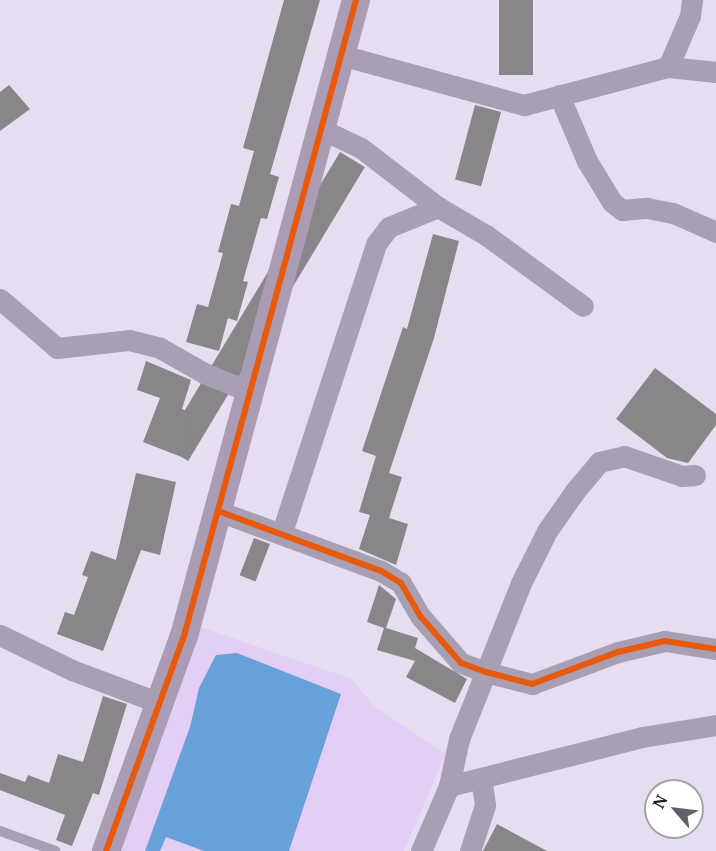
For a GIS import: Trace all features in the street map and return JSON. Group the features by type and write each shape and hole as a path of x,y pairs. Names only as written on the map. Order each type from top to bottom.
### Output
{"street":[{"path":"106,851 184,636 356,0"},
{"path":"668,67 690,16 692,0"},
{"path":"341,55 524,105 668,67 716,72"},
{"path":"559,95 587,161 612,202 622,210 647,208 673,213 716,232"},
{"path":"321,129 361,148 438,207 486,235 583,306"},
{"path":"282,532 376,244 389,227 438,207"},
{"path":"0,299 23,323 57,348 129,340 160,348 204,373 250,392"},
{"path":"421,851 449,786 459,739 521,583 547,531 599,462 624,456 682,476 695,475"},
{"path":"218,511 282,532 381,570 401,583 421,617 461,663 486,672 532,684 618,652 665,641 716,649"},
{"path":"0,635 72,670 160,703"},
{"path":"449,786 642,737 716,725"},
{"path":"470,851 485,805 482,778"}],"lane":[{"path":"0,831 56,851"}],"shaded area":[{"path":"200,627 352,679 374,706 446,754 404,851 106,851"}],"water":[{"path":"237,653 341,694 289,851 204,851 166,837 160,851 145,851 190,727 199,688 216,655"}],"building":[{"path":"284,0 320,0 270,174 279,177 267,219 261,218 243,281 248,282 237,321 228,318 219,351 186,342 197,304 208,307 223,253 218,252 231,204 239,206 254,151 243,148"},
{"path":"499,0 533,0 533,75 499,75"},
{"path":"9,85 30,109 0,131 0,92"},
{"path":"475,105 501,112 481,186 455,179"},
{"path":"340,152 365,167 188,461 163,446"},
{"path":"433,234 459,241 434,338 389,473 402,477 389,518 408,524 396,565 359,549 370,515 359,512 376,456 362,451 403,327 407,329"},
{"path":"146,361 191,380 182,409 191,413 185,429 194,433 184,458 143,442 160,398 137,390"},
{"path":"655,368 716,414 716,425 688,463 667,458 616,419"},
{"path":"136,473 176,482 160,555 141,550 103,651 57,634 65,612 74,615 88,577 82,575 91,551 116,560"},
{"path":"254,538 270,544 256,581 240,575"},
{"path":"379,585 396,599 386,628 418,638 415,648 467,679 455,703 406,677 415,661 377,650 384,628 367,622"},
{"path":"103,696 127,704 99,795 93,793 72,846 56,840 65,815 0,790 0,773 25,782 28,775 49,783 58,754 83,762"},
{"path":"497,824 547,851 483,851"}],"cycle path":[{"path":"106,851 184,636 356,0"},
{"path":"218,511 381,571 401,583 421,617 461,663 486,672 532,684 618,652 665,641 716,649"}]}
